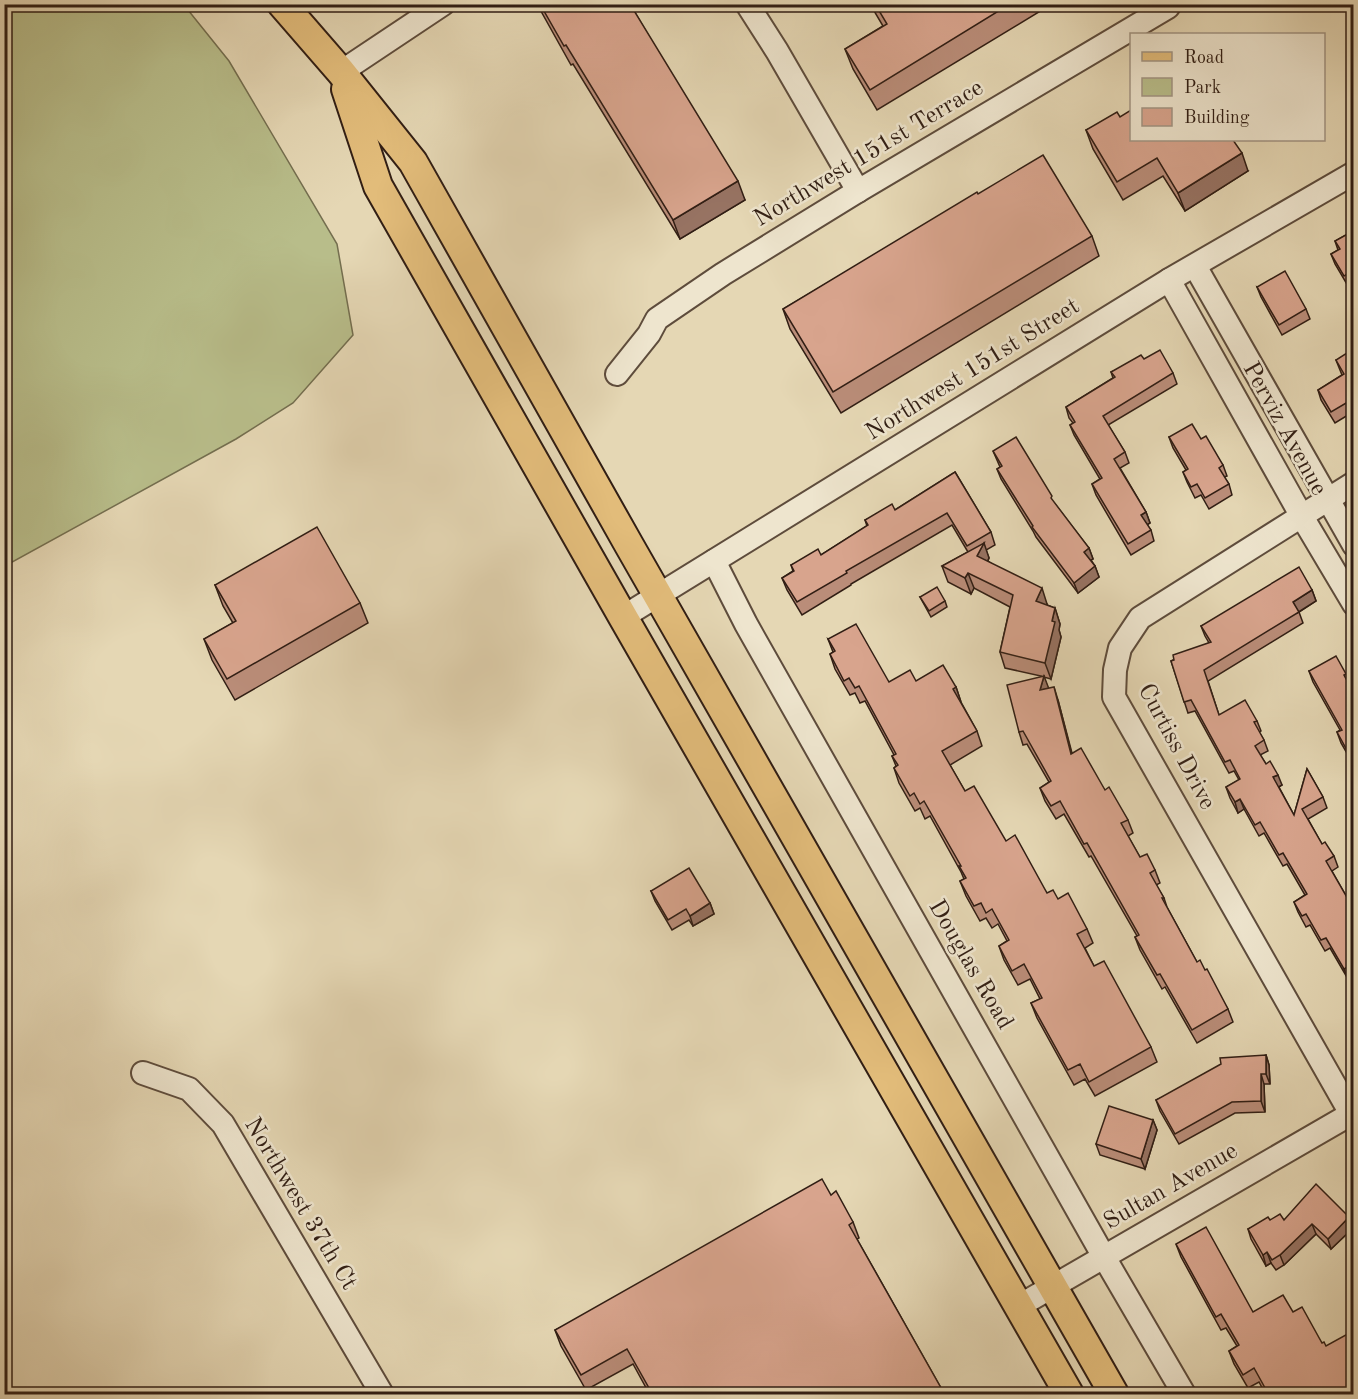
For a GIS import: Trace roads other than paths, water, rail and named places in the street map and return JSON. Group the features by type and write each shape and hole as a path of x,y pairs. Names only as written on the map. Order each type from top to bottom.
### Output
{"main road":[{"path":"282,4 341,72 413,162 657,595 1114,1395"},
{"path":"341,72 378,186 1069,1395"}],"street":[{"path":"341,72 443,4"},
{"path":"747,4 777,51 858,191"},
{"name":"Northwest 151st Terrace","path":"617,374 649,334 657,319 723,274 1170,4"},
{"name":"Northwest 151st Street","path":"623,617 1169,280 1353,173"},
{"name":"Perviz Avenue","path":"1195,266 1353,545"},
{"name":"Perviz Avenue","path":"1169,280 1353,604"},
{"name":"Curtiss Drive","path":"1352,1116 1114,697 1115,670 1120,648 1140,618 1353,483"},
{"name":"Douglas Road","path":"714,561 746,624 1184,1395"},
{"name":"Northwest 37th Ct","path":"143,1073 189,1089 223,1124 382,1395"},
{"name":"Sultan Avenue","path":"1019,1306 1352,1116"}]}
